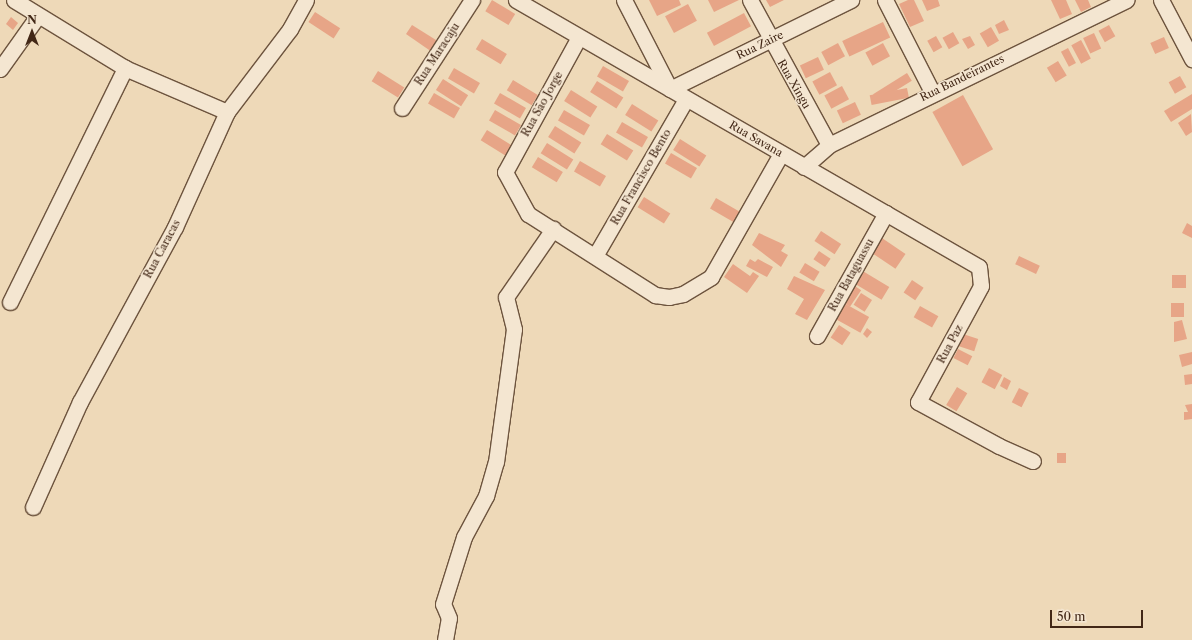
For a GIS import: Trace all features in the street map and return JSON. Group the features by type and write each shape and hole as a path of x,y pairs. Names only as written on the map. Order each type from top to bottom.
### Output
{"street":[{"path":"14,0 37,17 125,68 227,112"},
{"name":"Rua Caracas","path":"33,507 80,402 174,227 227,112 290,29 306,0"},
{"name":"Rua Maracaju","path":"402,108 472,0"},
{"name":"Rua Savana","path":"516,0 979,267 981,286"},
{"path":"624,0 670,89"},
{"name":"Rua Xingu","path":"750,0 769,40 829,145"},
{"name":"Rua Zaire","path":"670,89 851,0"},
{"path":"884,0 932,92"},
{"name":"Rua Bandeirantes","path":"804,167 829,145 932,92 1126,0"},
{"path":"1161,0 1192,59"},
{"path":"0,69 37,17"},
{"name":"Rua São Jorge","path":"553,229 528,214 505,172 579,37"},
{"path":"10,302 125,68"},
{"name":"Rua Francisco Bento","path":"595,256 686,99"},
{"path":"445,640 449,618 443,604 464,537 486,496 496,462 514,329 506,297 553,229 663,298 683,294 715,271 781,154"},
{"name":"Rua Bataguassu","path":"817,336 886,213"},
{"name":"Rua Paz","path":"981,286 918,402 999,446 1033,461"}],"building":[{"path":"492,0 515,14 508,25 485,11"},
{"path":"649,0 679,0 681,5 657,16"},
{"path":"708,0 739,0 714,12"},
{"path":"766,0 784,0 770,7"},
{"path":"908,0 914,0 924,21 910,27 899,4"},
{"path":"922,0 938,0 940,6 927,11"},
{"path":"1051,0 1066,0 1072,14 1060,19"},
{"path":"1075,0 1088,0 1091,7 1081,12"},
{"path":"688,4 697,21 674,33 665,16"},
{"path":"315,12 340,28 334,38 308,22"},
{"path":"744,13 751,26 714,46 707,33"},
{"path":"11,17 18,23 13,30 6,24"},
{"path":"1004,20 1009,30 999,34 995,25"},
{"path":"883,22 890,37 849,56 842,41"},
{"path":"412,25 436,40 432,52 406,34"},
{"path":"1109,25 1115,36 1105,42 1099,31"},
{"path":"991,27 999,41 988,47 980,34"},
{"path":"953,32 959,43 949,49 943,38"},
{"path":"1094,33 1101,48 1090,53 1083,38"},
{"path":"936,36 942,47 934,52 927,41"},
{"path":"970,36 975,45 968,49 962,39"},
{"path":"1164,37 1169,48 1155,54 1150,43"},
{"path":"482,39 507,54 501,64 476,49"},
{"path":"1081,40 1091,59 1081,64 1071,45"},
{"path":"838,43 845,56 828,65 821,52"},
{"path":"883,43 890,56 872,66 865,52"},
{"path":"1068,48 1076,63 1069,67 1061,52"},
{"path":"818,57 824,70 806,78 800,65"},
{"path":"1058,61 1067,76 1056,82 1047,68"},
{"path":"603,66 629,81 623,91 597,76"},
{"path":"454,68 480,83 474,93 448,78"},
{"path":"378,71 404,87 398,98 372,81"},
{"path":"830,72 837,85 819,95 812,81"},
{"path":"907,73 912,81 878,102 873,94"},
{"path":"1180,76 1186,87 1175,94 1169,82"},
{"path":"443,79 468,95 461,106 436,90"},
{"path":"513,80 538,95 532,105 507,90"},
{"path":"597,81 623,97 616,108 590,92"},
{"path":"842,86 849,99 831,109 824,95"},
{"path":"907,88 909,98 872,105 870,95"},
{"path":"571,90 597,106 590,117 564,101"},
{"path":"434,93 460,108 454,118 428,103"},
{"path":"500,93 526,108 520,118 494,103"},
{"path":"1192,94 1192,109 1171,122 1164,111"},
{"path":"963,95 993,149 962,166 932,112"},
{"path":"855,102 861,115 843,123 837,110"},
{"path":"632,104 658,120 651,131 625,115"},
{"path":"495,110 521,125 515,135 489,120"},
{"path":"564,110 590,125 584,135 558,120"},
{"path":"1191,114 1192,132 1186,136 1178,123"},
{"path":"622,122 648,137 642,147 616,132"},
{"path":"555,126 581,142 574,153 548,137"},
{"path":"487,130 513,146 507,157 481,140"},
{"path":"607,134 633,150 627,161 601,144"},
{"path":"680,139 706,155 699,166 673,150"},
{"path":"547,143 573,159 567,170 541,153"},
{"path":"671,153 697,168 691,178 665,163"},
{"path":"538,157 563,172 557,182 532,167"},
{"path":"580,161 606,176 600,186 574,171"},
{"path":"644,197 670,213 664,224 638,207"},
{"path":"716,198 742,213 736,223 710,208"},
{"path":"1187,223 1192,226 1192,238 1182,233"},
{"path":"821,231 841,244 835,254 814,241"},
{"path":"759,233 785,245 781,251 788,255 781,267 752,245"},
{"path":"879,236 906,254 895,269 869,251"},
{"path":"819,251 831,259 825,267 813,259"},
{"path":"1019,256 1040,266 1036,274 1015,264"},
{"path":"750,259 755,262 758,259 773,267 767,277 746,266"},
{"path":"805,263 820,272 814,281 799,272"},
{"path":"733,264 750,276 753,272 759,276 747,293 724,277"},
{"path":"861,270 889,287 882,300 853,283"},
{"path":"1172,275 1186,275 1186,288 1172,288"},
{"path":"794,276 825,290 807,320 795,314 804,299 787,289"},
{"path":"912,280 924,288 915,300 904,292"},
{"path":"852,284 861,290 850,307 841,301"},
{"path":"861,293 872,300 865,312 854,305"},
{"path":"842,302 869,317 860,333 833,318"},
{"path":"1171,303 1184,303 1184,317 1171,317"},
{"path":"920,306 938,316 932,328 914,317"},
{"path":"1182,320 1187,339 1174,342 1174,322"},
{"path":"839,325 851,333 842,345 831,337"},
{"path":"867,328 872,332 867,338 863,334"},
{"path":"963,334 978,339 974,351 959,346"},
{"path":"958,349 972,356 968,365 953,358"},
{"path":"1192,352 1192,364 1182,367 1179,355"},
{"path":"989,368 1002,375 995,389 981,382"},
{"path":"1192,374 1192,384 1185,385 1184,375"},
{"path":"1004,377 1011,381 1007,390 1000,386"},
{"path":"957,387 967,393 956,411 946,405"},
{"path":"1019,388 1029,393 1022,407 1012,402"},
{"path":"1192,404 1192,419 1184,420 1184,412 1188,412 1185,405"},
{"path":"1057,453 1066,453 1066,463 1057,463"}]}
